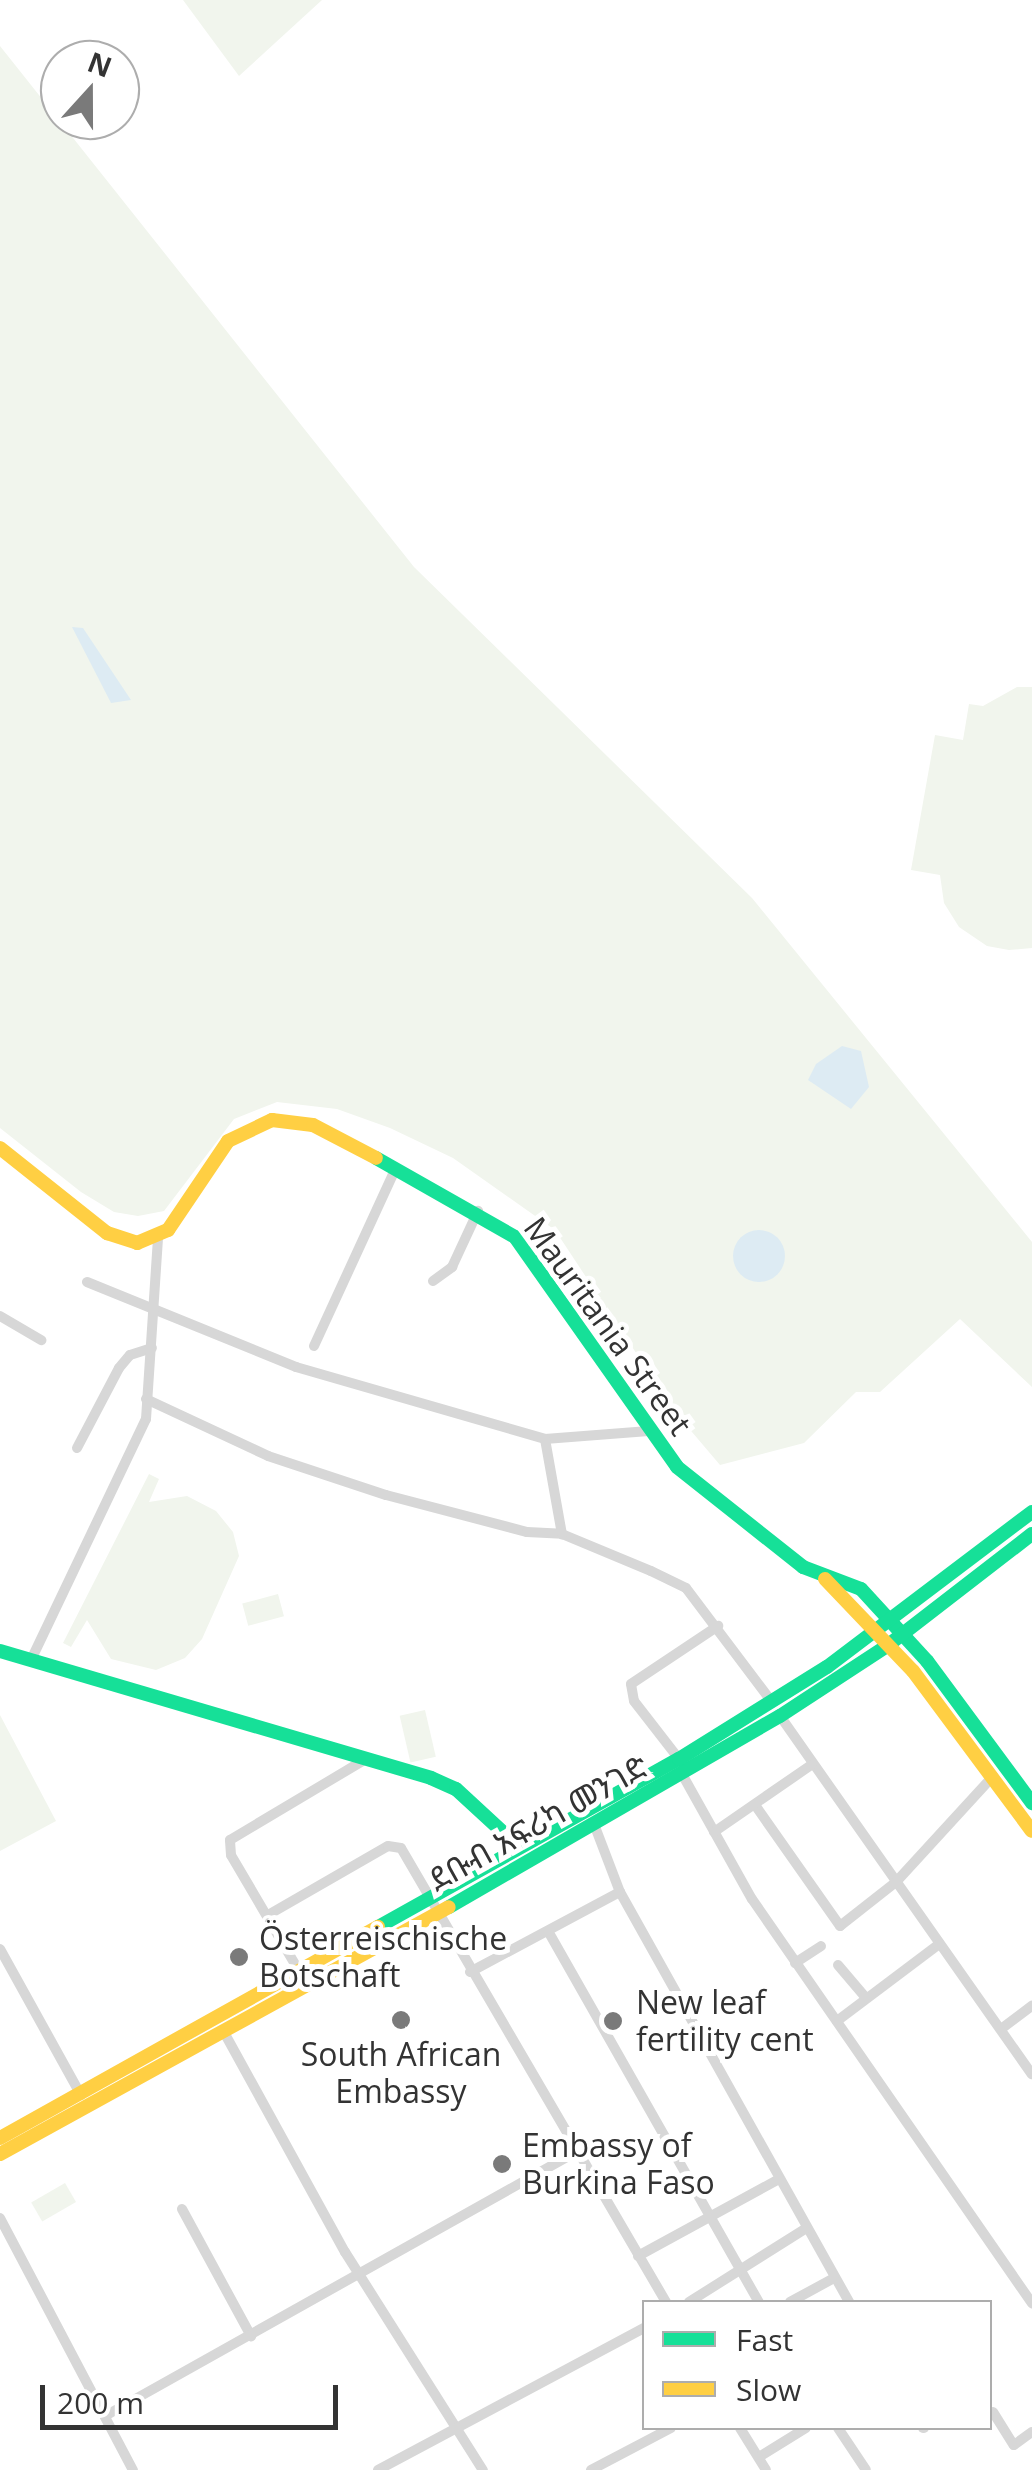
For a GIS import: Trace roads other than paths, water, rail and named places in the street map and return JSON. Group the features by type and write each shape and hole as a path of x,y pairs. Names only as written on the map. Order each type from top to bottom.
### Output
{"main road":[{"name":"Mauritania Street","path":"158,1238 228,1141 256,1123 313,1126 478,1211 515,1237 677,1467 734,1517 824,1579 887,1646 993,1776 1032,1831"},
{"path":"0,1148 107,1234 137,1243 158,1238"},
{"name":"ደቡብ አፍሪካ መንገድ","path":"0,2154 225,2034 594,1824 872,1632 1032,1512"},
{"name":"ደቡብ አፍሪካ መንገድ","path":"0,2138 81,2096 518,1846 780,1716 887,1646 1032,1534"},
{"name":"Mauritania Street","path":"824,1579 861,1589 889,1619 1032,1803"},
{"path":"0,1650 456,1789 518,1846"}],"street":[{"path":"314,1346 396,1168"},
{"path":"433,1281 452,1267 478,1211"},
{"path":"32,1660 137,1441 157,1310 158,1238"},
{"path":"87,1282 296,1366 545,1438 649,1431"},
{"path":"0,1316 40,1340"},
{"path":"77,1448 119,1368 130,1355 152,1348"},
{"path":"146,1399 232,1442 386,1495 526,1532 562,1534 686,1588 771,1701"},
{"path":"545,1438 562,1534"},
{"path":"718,1626 630,1684 644,1716 681,1766 714,1832 795,1963 1032,2304"},
{"path":"780,1716 1032,2074"},
{"path":"298,1971 230,1855 230,1840 364,1760"},
{"path":"714,1832 811,1765"},
{"path":"755,1805 833,1924 846,1925 896,1882 993,1776"},
{"path":"594,1824 620,1892 804,2229 848,2300"},
{"path":"268,1915 388,1846 401,1848 665,2300"},
{"path":"470,1972 620,1892"},
{"path":"548,1931 706,2218 758,2300"},
{"path":"836,2021 938,1944"},
{"path":"795,1963 821,1946"},
{"path":"0,1949 5,1969 81,2096"},
{"path":"838,1965 866,1998"},
{"path":"1002,2028 1032,2006"},
{"path":"225,2034 346,2252 364,2274 482,2470"},
{"path":"105,2416 576,2152"},
{"path":"638,2256 779,2179"},
{"path":"182,2209 250,2336"},
{"path":"0,2218 132,2470"},
{"path":"691,2300 804,2229"},
{"path":"794,2300 834,2278"},
{"path":"378,2470 642,2329"},
{"path":"993,2412 1014,2445 1032,2432"},
{"path":"591,2470 667,2430"},
{"path":"741,2430 766,2470"},
{"path":"758,2457 803,2430"},
{"path":"839,2430 866,2470"}],"place":[{"name":"Österreischische Botschaft","path":"239,1957"},
{"name":"South African Embassy","path":"401,2020"},
{"name":"New leaf fertility cent","path":"613,2021"},
{"name":"Embassy of Burkina Faso","path":"502,2164"}]}
